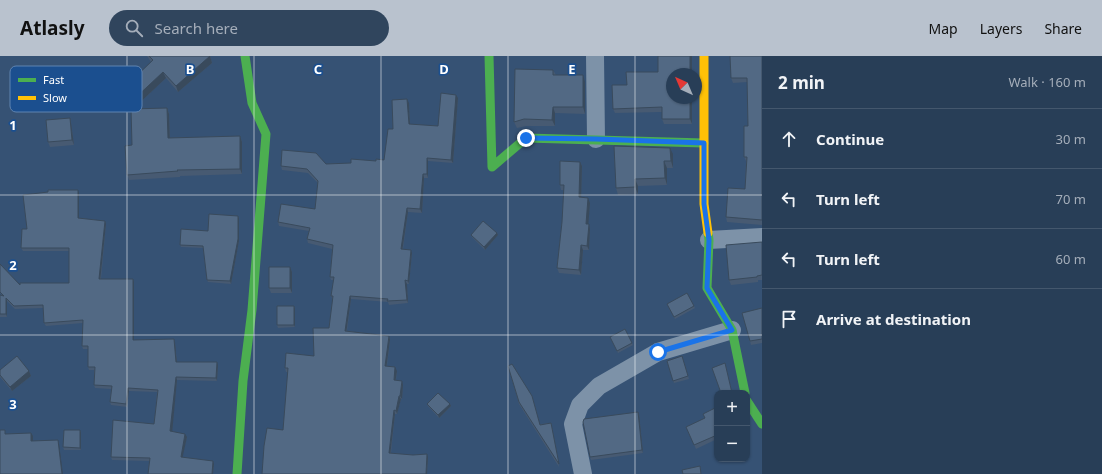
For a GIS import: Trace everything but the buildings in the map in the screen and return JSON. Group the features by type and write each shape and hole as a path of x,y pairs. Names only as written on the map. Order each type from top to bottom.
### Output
{"street":[{"path":"237,474 243,381 252,310 266,134 252,103 244,56"},
{"path":"489,56 492,167 526,138 704,143"},
{"path":"595,56 596,139"},
{"path":"704,56 704,204 709,240 707,288 732,330 744,390"},
{"path":"709,240 762,237"},
{"path":"583,474 573,424 580,405 599,386 658,352 732,330"},
{"path":"750,406 762,424"}],"traffic: fast":[{"path":"237,474 243,381 252,310 266,134 252,103 245,56"},
{"path":"489,56 492,167 526,138 704,143"},
{"path":"708,233 707,288 732,330 744,390"},
{"path":"750,406 762,424"}],"traffic: slow":[{"path":"704,56 704,204 708,233"}],"route":[{"path":"526,138 704,143 704,204 709,240 707,288 732,330 658,352"}]}
